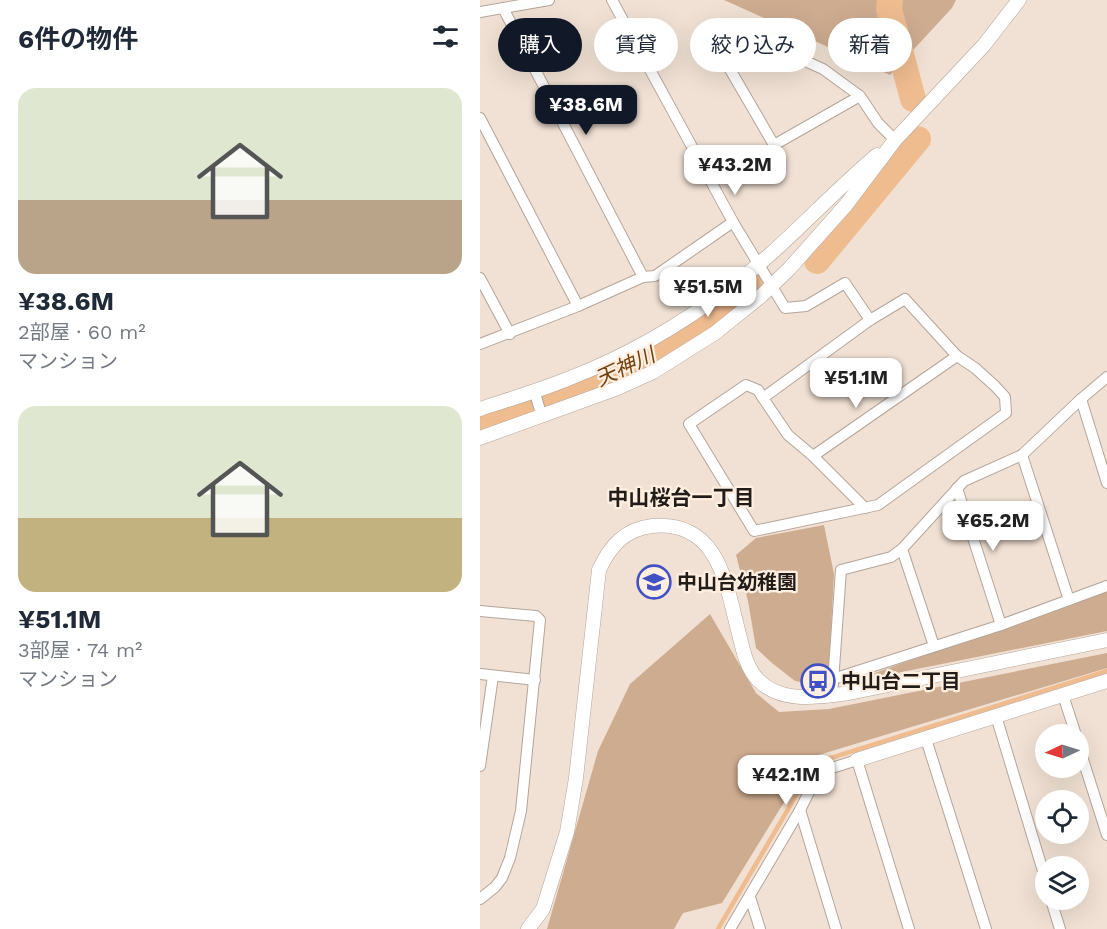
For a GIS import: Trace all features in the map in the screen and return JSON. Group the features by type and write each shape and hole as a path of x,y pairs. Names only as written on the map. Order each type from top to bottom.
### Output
{"street":[{"path":"480,12 549,0"},
{"path":"612,0 733,222 785,308 806,306 845,283 870,320"},
{"path":"480,438 618,388 653,372 715,333 772,286 846,205 895,140 984,45 1019,0"},
{"path":"503,8 643,277"},
{"path":"860,96 774,145 717,47 724,29 756,39 823,69 860,96 879,123 895,140"},
{"path":"480,118 578,306"},
{"path":"480,409 570,378 618,357 670,329 730,288 784,242 850,178 895,140"},
{"path":"480,344 510,334 643,277 655,276 733,222"},
{"path":"480,278 510,334"},
{"path":"763,398 870,320 905,299 957,356 975,368 1005,397 1006,413 878,505 865,508 754,531 689,424 746,385 758,390 763,398 788,435 813,456 865,508"},
{"path":"813,456 957,356"},
{"path":"832,696 841,570 891,557 902,549 964,482 1022,455 1107,377"},
{"path":"534,390 542,417"},
{"path":"1081,399 1107,483"},
{"path":"1022,455 1069,600"},
{"path":"957,488 1001,625"},
{"path":"528,929 543,909 567,832 576,778 599,570 606,554 629,532 656,526 680,528 699,537 713,553 719,565 748,667 767,688 796,697 832,696 1107,640"},
{"path":"902,549 934,646"},
{"path":"833,679 1001,625 1107,586"},
{"path":"480,611 536,616 540,620 521,811 510,858 502,879 480,899"},
{"path":"480,674 535,680"},
{"path":"480,766 493,676"},
{"path":"730,929 800,810 819,772 1107,681"},
{"path":"1063,695 1072,724"},
{"path":"996,716 1038,856"},
{"path":"926,739 986,929"},
{"path":"857,760 909,929"},
{"path":"1089,778 1107,836"},
{"path":"800,810 836,929"},
{"path":"750,897 760,929"},
{"path":"1054,910 1060,929"}],"shaded area":[{"path":"724,0 956,0 952,8 912,51 912,18 828,18 828,47 816,42 816,18 764,18"},
{"path":"824,525 834,574 829,666 812,680 801,682 795,681 756,648 748,601 736,555 756,538"},
{"path":"1107,590 1107,631 847,683"},
{"path":"710,614 756,693 779,712 829,709 1107,653 1107,668 812,757 722,903 683,913 674,929 547,929 598,751 630,684"}],"waterway":[{"name":"天神川","path":"890,0 889,9 913,99"},
{"name":"天神川","path":"817,261 918,139"},
{"name":"天神川","path":"480,424 565,395 606,378 681,339 756,284"},
{"path":"718,929 815,763 1107,671"}],"place":[{"name":"中山台幼稚園","path":"654,582"},
{"name":"中山台二丁目","path":"818,681"}],"district":[{"name":"中山桜台一丁目","path":"681,498"}]}
